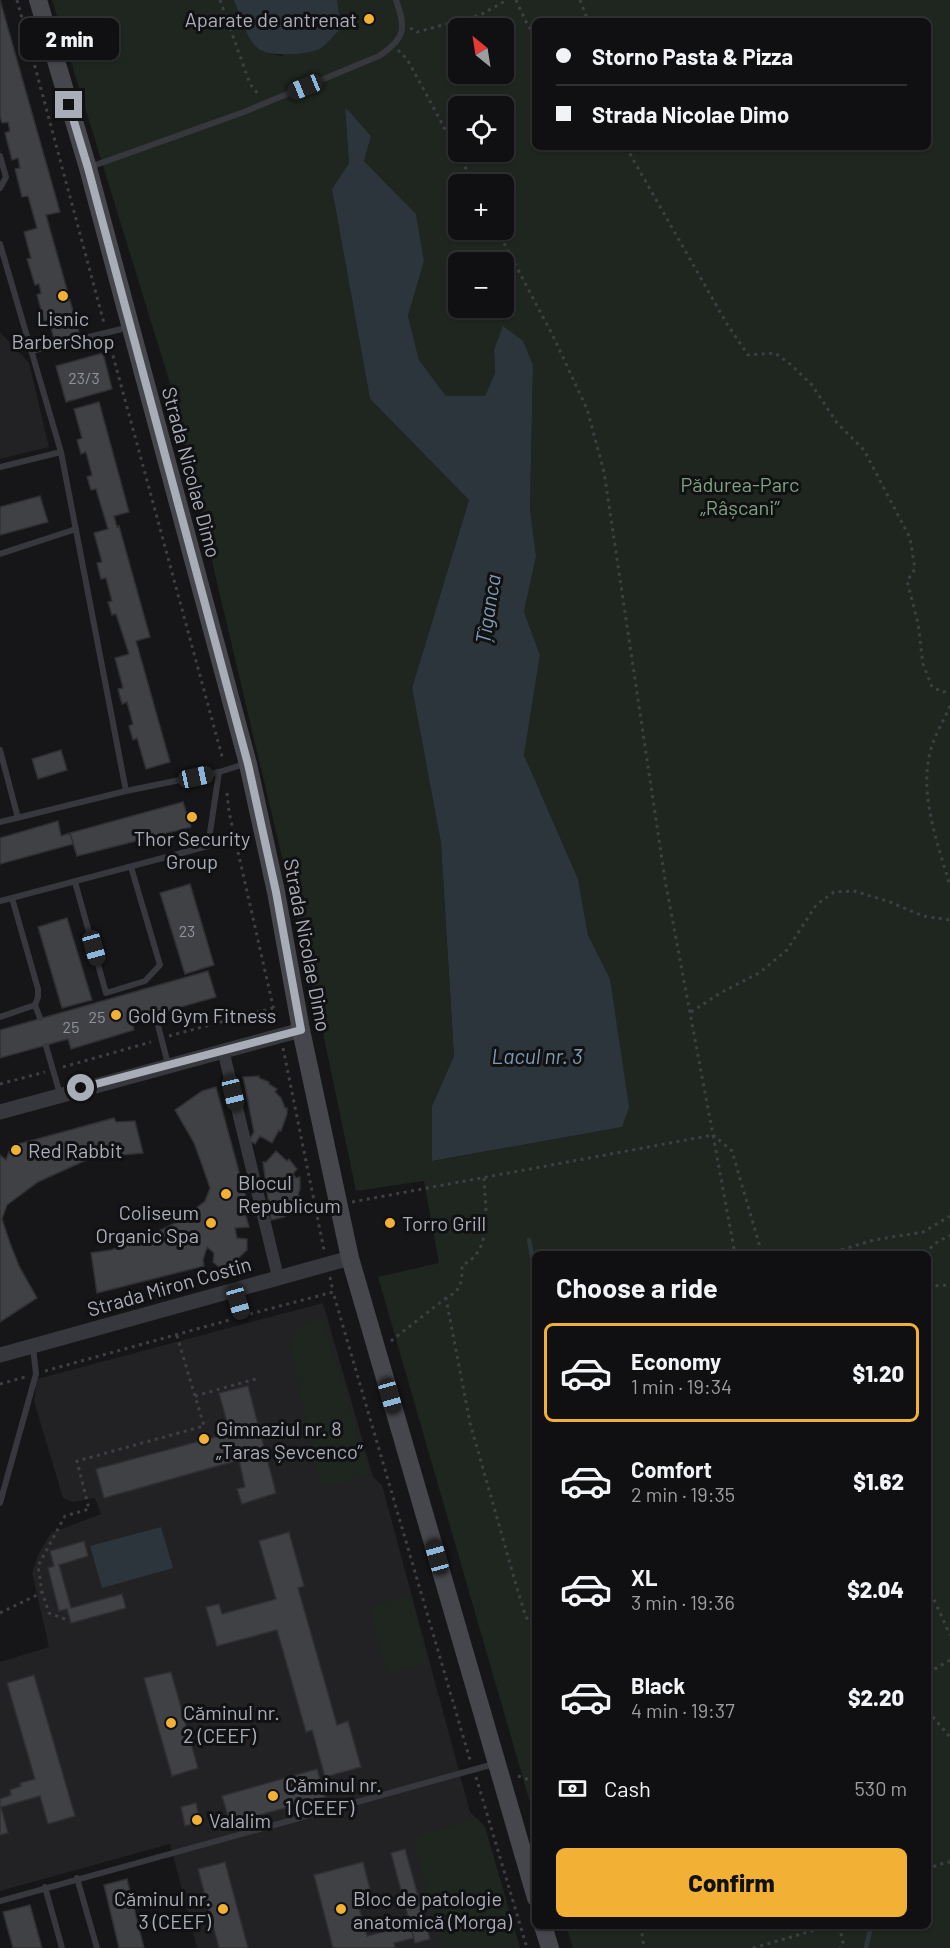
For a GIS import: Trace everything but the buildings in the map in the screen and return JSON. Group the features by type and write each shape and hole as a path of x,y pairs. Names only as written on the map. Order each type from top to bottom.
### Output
{"main road":[{"name":"Strada Nicolae Dimo","path":"38,0 88,168 248,764 276,892 301,1030 350,1258 504,1768 532,1882"},
{"path":"544,1929 550,1948"}],"street":[{"path":"0,1112 301,1030"},
{"path":"223,1050 278,1277"},
{"name":"Strada Miron Costin","path":"0,1354 350,1258"}],"lane":[{"path":"88,168 267,103 379,56 397,41 403,24 396,0"},
{"path":"0,156 6,177 0,188"},
{"path":"0,244 61,452 126,791"},
{"path":"32,351 130,327"},
{"path":"0,467 61,452"},
{"path":"0,554 76,529"},
{"path":"0,750 18,818"},
{"path":"0,822 248,764"},
{"path":"0,902 208,846 222,771"},
{"path":"0,780 8,778"},
{"path":"75,882 106,993 146,984 160,965 131,867"},
{"path":"12,898 38,989 35,1005 39,1018"},
{"path":"0,1017 35,1005"},
{"path":"155,1014 168,1065"},
{"path":"46,1046 60,1094"},
{"path":"234,1289 242,1316"},
{"path":"0,1503 36,1374 33,1346"},
{"path":"0,1901 473,1770 504,1768"},
{"path":"77,1878 97,1948"},
{"path":"45,1887 62,1948"}],"path":[{"path":"18,0 222,771 229,812 279,1035 288,1062 333,1292 527,1948"},
{"path":"220,0 250,84 267,103"},
{"path":"403,24 417,32 480,15 507,0"},
{"path":"516,0 532,30"},
{"path":"580,0 587,18"},
{"path":"393,45 407,60 469,174"},
{"path":"628,150 727,324 748,355 776,353 790,364 812,385 837,423 864,450 910,538 915,569 908,581 918,623 923,664 932,687 943,692 950,691"},
{"path":"502,240 553,336 587,409 604,472 665,880 734,1251"},
{"path":"950,706 931,749 926,785 936,840 950,886"},
{"path":"691,1012 722,992 759,973 787,950 816,905 834,892 854,891 890,902 923,916 950,920"},
{"path":"0,1084 273,1008"},
{"path":"372,1198 713,1135"},
{"path":"713,1135 732,1151 761,1251"},
{"path":"385,1346 446,1298 456,1293 462,1283 462,1265 470,1262 480,1249 486,1228 484,1178"},
{"path":"837,1251 874,1240 922,1232 950,1216"},
{"path":"928,1251 934,1244 950,1235"},
{"path":"931,1286 950,1285"},
{"path":"0,1384 333,1292"},
{"path":"446,1298 470,1423 519,1595 526,1617 532,1624"},
{"path":"65,1618 49,1613 42,1592 38,1566 65,1516 88,1509 77,1461 204,1426 177,1336"},
{"path":"195,1396 259,1378"},
{"path":"0,1613 42,1592"},
{"path":"931,1593 950,1635"},
{"path":"931,1671 950,1660"},
{"path":"931,1715 950,1737"},
{"path":"504,1768 532,1780"},
{"path":"931,1869 936,1865 950,1862"},
{"path":"642,1929 645,1948"},
{"path":"753,1948 819,1929"},
{"path":"839,1929 843,1942 840,1948"}],"shaded area":[{"path":"0,332 29,363 49,447 0,459"},
{"path":"323,1303 373,1477 382,1485 470,1812 485,1827 520,1948 197,1948 170,1844 0,1891 0,1662 49,1647 32,1573 38,1555 51,1533 101,1514 95,1498 73,1502 63,1498 34,1401 37,1379"}],"green space":[{"name":"Pădurea-Parc „Râșcani”","path":"52,0 234,0 244,28 252,42 262,51 281,56 341,28 337,0 950,0 950,1948 573,1948 567,1929 931,1929 931,1251 532,1251 532,1810 378,1277 439,1263 424,1181 356,1191 318,1009 169,380","holes":["345,109 371,136 364,161 416,214 424,261 408,316 419,360 446,396 485,396 495,373 494,350 533,365 530,509 536,556 524,612 540,655 524,755 578,879 588,935 610,979 622,1127 433,1161 432,1106 454,1056 441,843 412,688 469,500 370,399 332,189 349,163"]},
{"path":"322,1316 370,1475 321,1488 289,1345 297,1329"},
{"path":"410,1595 428,1663 387,1674 369,1606"},
{"path":"477,1818 485,1827 520,1948 443,1948 414,1845 418,1835"}],"water":[{"path":"234,0 337,0 341,28 321,48 308,52 273,54 260,50 251,41"},
{"name":"Lacul nr. 3","path":"345,108 371,136 364,161 416,214 424,261 408,316 419,360 446,396 485,396 495,373 494,350 503,326 523,341 533,365 530,509 536,556 524,612 540,655 524,755 578,879 588,935 610,979 629,1107 622,1127 432,1161 432,1106 454,1056 441,843 412,688 469,500 370,399 332,189 349,163"},
{"path":"161,1527 173,1568 102,1588 90,1546"}],"waterway":[{"name":"Țîganca","path":"529,1240 532,1256"},
{"name":"Țîganca","path":"866,1948 870,1929"}],"place":[{"name":"Aparate de antrenat","path":"369,19"},
{"name":"Lisnic BarberShop","path":"63,296"},
{"name":"Thor Security Group","path":"192,817"},
{"name":"Gold Gym Fitness","path":"116,1015"},
{"name":"Red Rabbit","path":"16,1150"},
{"name":"Blocul Republicum","path":"226,1194"},
{"name":"Coliseum Organic Spa","path":"211,1223"},
{"name":"Torro Grill","path":"390,1223"},
{"name":"Gimnaziul nr. 8 „Taras Șevcenco”","path":"204,1439"},
{"name":"Căminul nr. 2 (CEEF)","path":"171,1723"},
{"name":"Căminul nr. 1 (CEEF)","path":"273,1796"},
{"name":"Valalim","path":"197,1820"},
{"name":"Căminul nr. 3 (CEEF)","path":"223,1909"},
{"name":"Bloc de patologie anatomică (Morga)","path":"341,1909"}],"route":[{"path":"69,105 88,168 248,764 276,892 301,1030 81,1088"}]}
